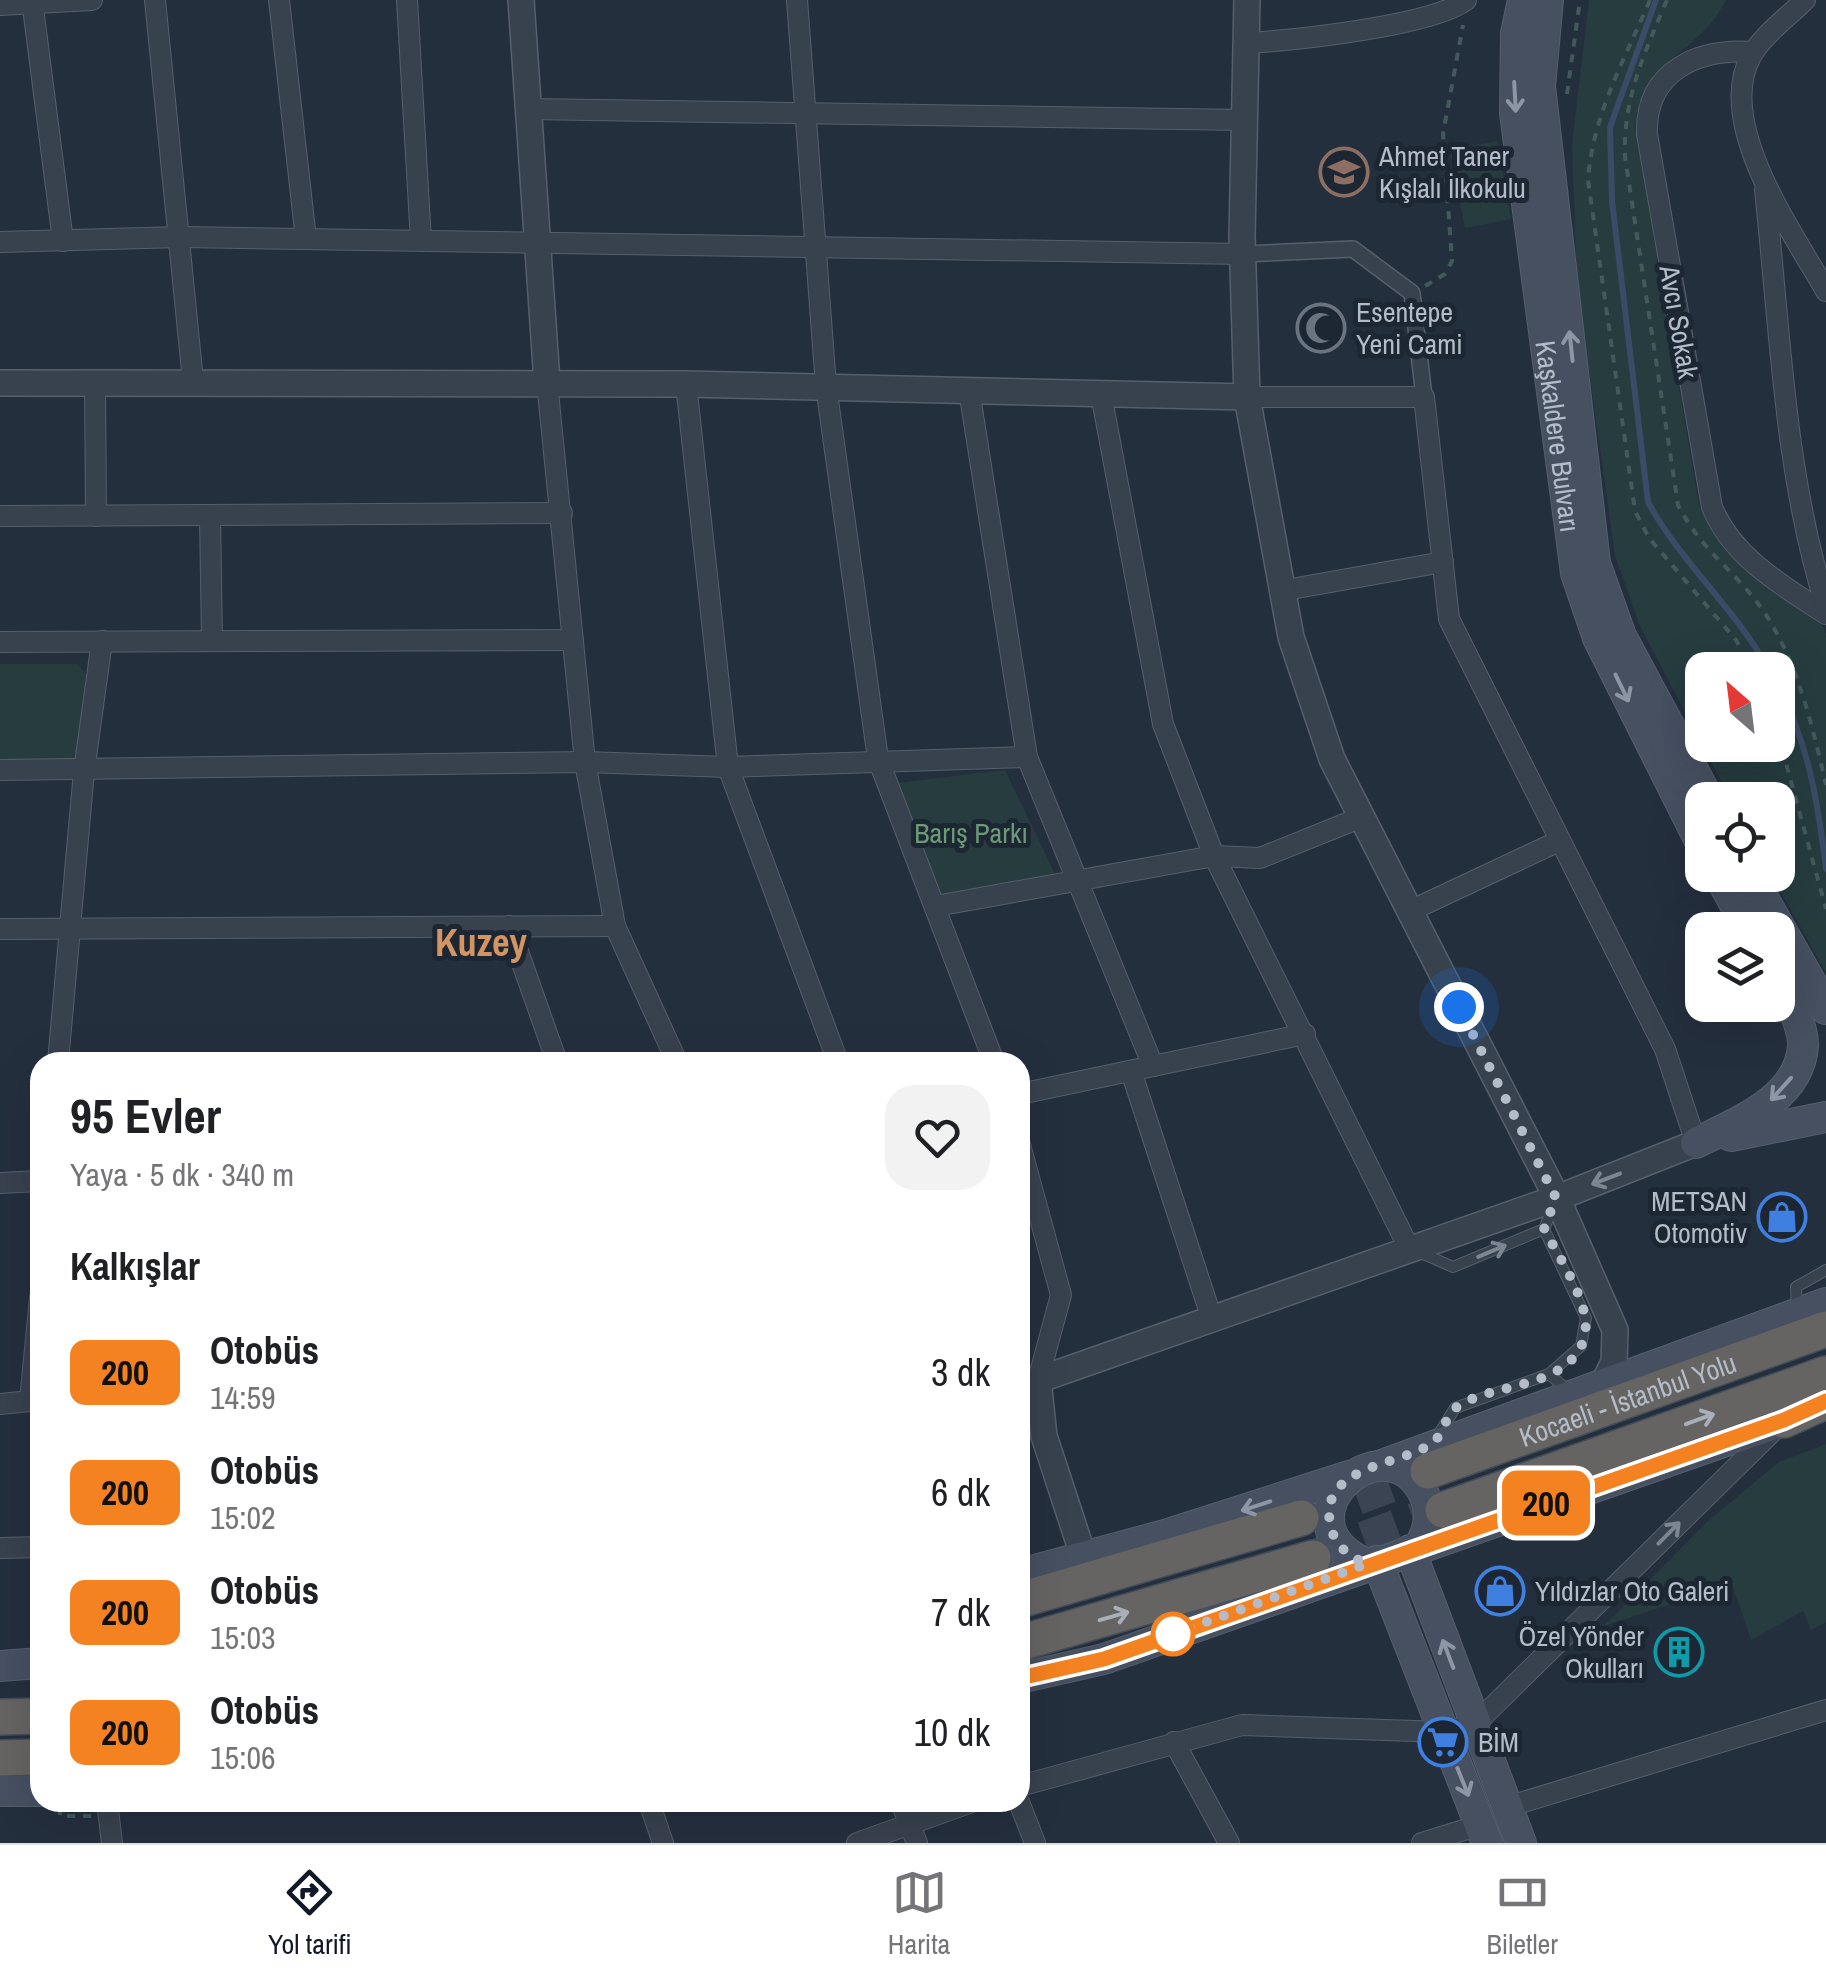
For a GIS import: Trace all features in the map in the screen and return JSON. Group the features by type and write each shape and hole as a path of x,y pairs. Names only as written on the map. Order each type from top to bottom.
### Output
{"highway":[{"path":"1689,1352 1816,1318"},
{"name":"Kocaeli - İstanbul Yolu","path":"1431,1457 1816,1318"},
{"path":"1453,1521 1826,1374"},
{"path":"1784,1420 1826,1404"},
{"path":"1030,1597 1301,1518"},
{"path":"1030,1641 1318,1569"},
{"path":"0,1717 30,1716"},
{"path":"0,1758 30,1757"}],"main road":[{"name":"Kaşkaldere Bulvarı","path":"1524,0 1516,33 1515,113 1576,573 1598,638 1685,811"},
{"name":"Kaşkaldere Bulvarı","path":"1548,0 1540,86 1595,563 1621,636 1699,782"},
{"path":"1758,892 1826,1043"},
{"path":"1696,1143 1757,1112 1783,1092 1797,1070 1804,1044 1806,994"},
{"path":"1696,1143 1826,1116"},
{"path":"1816,1318 1826,1303"},
{"path":"1030,1572 1379,1466 1431,1457 1560,1384 1604,1382 1689,1352"},
{"path":"1030,1676 1104,1659 1318,1569 1372,1563 1414,1549 1453,1521 1784,1420"},
{"path":"1379,1466 1409,1476 1428,1502 1426,1534 1414,1549"},
{"path":"1349,1476 1331,1502 1329,1518 1340,1547 1372,1563 1396,1608 1484,1834"},
{"path":"1426,1596 1453,1521"},
{"path":"1414,1549 1426,1596 1521,1843"},
{"path":"1318,1569 1369,1590 1396,1608"},
{"path":"0,1666 30,1664"},
{"path":"0,1790 30,1791"}],"street":[{"path":"0,5 92,0"},
{"path":"155,0 193,381"},
{"path":"280,0 306,239"},
{"path":"406,0 421,241"},
{"path":"520,0 547,382 585,762 615,926 672,1052"},
{"path":"797,0 826,386 878,760 990,1052"},
{"path":"1247,0 1243,254 1246,397 1280,590 1332,759 1556,1198 1614,1330 1614,1362 1604,1382"},
{"path":"1805,0 1753,52 1747,66 1744,104 1765,190 1826,291"},
{"path":"32,2 64,241"},
{"path":"1248,44 1465,8"},
{"name":"Avcı Sokak","path":"1753,52 1704,54 1671,73 1650,102 1647,134 1712,507 1738,547 1778,584 1826,610"},
{"path":"528,109 1244,120"},
{"name":"Avcı Sokak","path":"1765,190 1797,474 1808,543 1826,610"},
{"path":"0,242 181,237 1243,254 1353,249 1412,293 1449,620 1665,1049 1696,1143 1556,1198 1211,1316 1038,1380"},
{"path":"95,382 96,516"},
{"path":"0,383 547,382 1246,397 1424,397"},
{"path":"686,384 728,767 834,1052"},
{"path":"969,390 1027,756 1152,1066"},
{"path":"1101,394 1163,724 1214,856 1409,1248"},
{"path":"0,516 562,513"},
{"path":"210,516 212,641"},
{"path":"1280,590 1442,562"},
{"path":"0,642 574,640"},
{"path":"59,1052 84,770 102,641"},
{"path":"0,770 585,762 728,767 1027,756"},
{"path":"936,906 1214,856 1260,858 1362,817"},
{"path":"1410,911 1560,841"},
{"path":"509,926 549,1052"},
{"path":"0,929 615,926"},
{"path":"1030,1092 1305,1034"},
{"path":"1131,1071 1211,1316"},
{"path":"0,1183 30,1181"},
{"path":"1030,1181 1061,1294 1038,1380 1044,1436 1084,1558"},
{"path":"0,1404 30,1401"},
{"path":"1030,1783 1242,1725 1443,1732 1474,1725 1784,1420"},
{"path":"0,1548 30,1547"},
{"path":"1507,1808 1826,1710"},
{"path":"1174,1742 1229,1843"},
{"path":"100,1812 112,1843"},
{"path":"652,1812 663,1843"},
{"path":"857,1843 914,1834 954,1812"},
{"path":"1023,1812 1035,1843"},
{"path":"1422,1843 1484,1834"}],"lane":[{"path":"1409,1248 1453,1267 1544,1228 1556,1198"},
{"path":"1544,1228 1586,1318 1582,1346 1569,1361 1560,1384"},
{"path":"1816,1318 1796,1287 1826,1270"}],"path":[{"path":"1566,105 1580,0"},
{"path":"1650,0 1602,104 1591,146 1588,180 1630,490 1649,538 1742,652"},
{"path":"1412,293 1445,274 1452,261 1443,134 1465,8"},
{"path":"1786,762 1826,909"},
{"path":"60,1812 60,1816 86,1812"}],"green space":[{"path":"1589,0 1726,0 1700,35 1659,71 1648,86 1639,104 1635,128 1699,506 1734,555 1803,604 1826,633 1826,973 1781,892 1795,892 1795,782 1722,782 1711,762 1795,762 1795,652 1685,652 1685,712 1640,626 1615,556 1577,283 1572,145"},
{"path":"1497,141 1511,219 1465,228 1450,150"},
{"path":"0,664 77,664 88,676 78,763 0,762"},
{"name":"Barış Parkı","path":"1005,770 1056,876 933,899 888,784"},
{"path":"1826,1444 1826,1622 1811,1630 1803,1611 1751,1640 1732,1584 1604,1626 1709,1520 1779,1462"}],"waterway":[{"path":"1656,0 1610,127 1612,201 1648,502 1758,652"},
{"path":"1795,724 1815,798 1826,869"}],"tunnel":[{"path":"1307,1516 1428,1471"},
{"path":"1314,1557 1443,1510"}],"bus line":[{"name":"200","path":"1030,1676 1104,1659 1784,1420 1826,1401"}],"place":[{"name":"Ahmet Taner Kışlalı İlkokulu","path":"1344,172"},
{"name":"Esentepe Yeni Cami","path":"1321,328"},
{"name":"METSAN Otomotiv","path":"1782,1217"},
{"name":"Yıldızlar Oto Galeri","path":"1500,1591"},
{"name":"Özel Yönder Okulları","path":"1679,1652"},
{"name":"BİM","path":"1443,1742"}],"district":[{"name":"Kuzey","path":"481,943"}],"route":[{"path":"1173,1634 1367,1564 1352,1558 1332,1534 1331,1502 1349,1476 1434,1443 1455,1408 1549,1374 1569,1361 1582,1346 1586,1318 1544,1228 1556,1198 1459,1007"}]}
